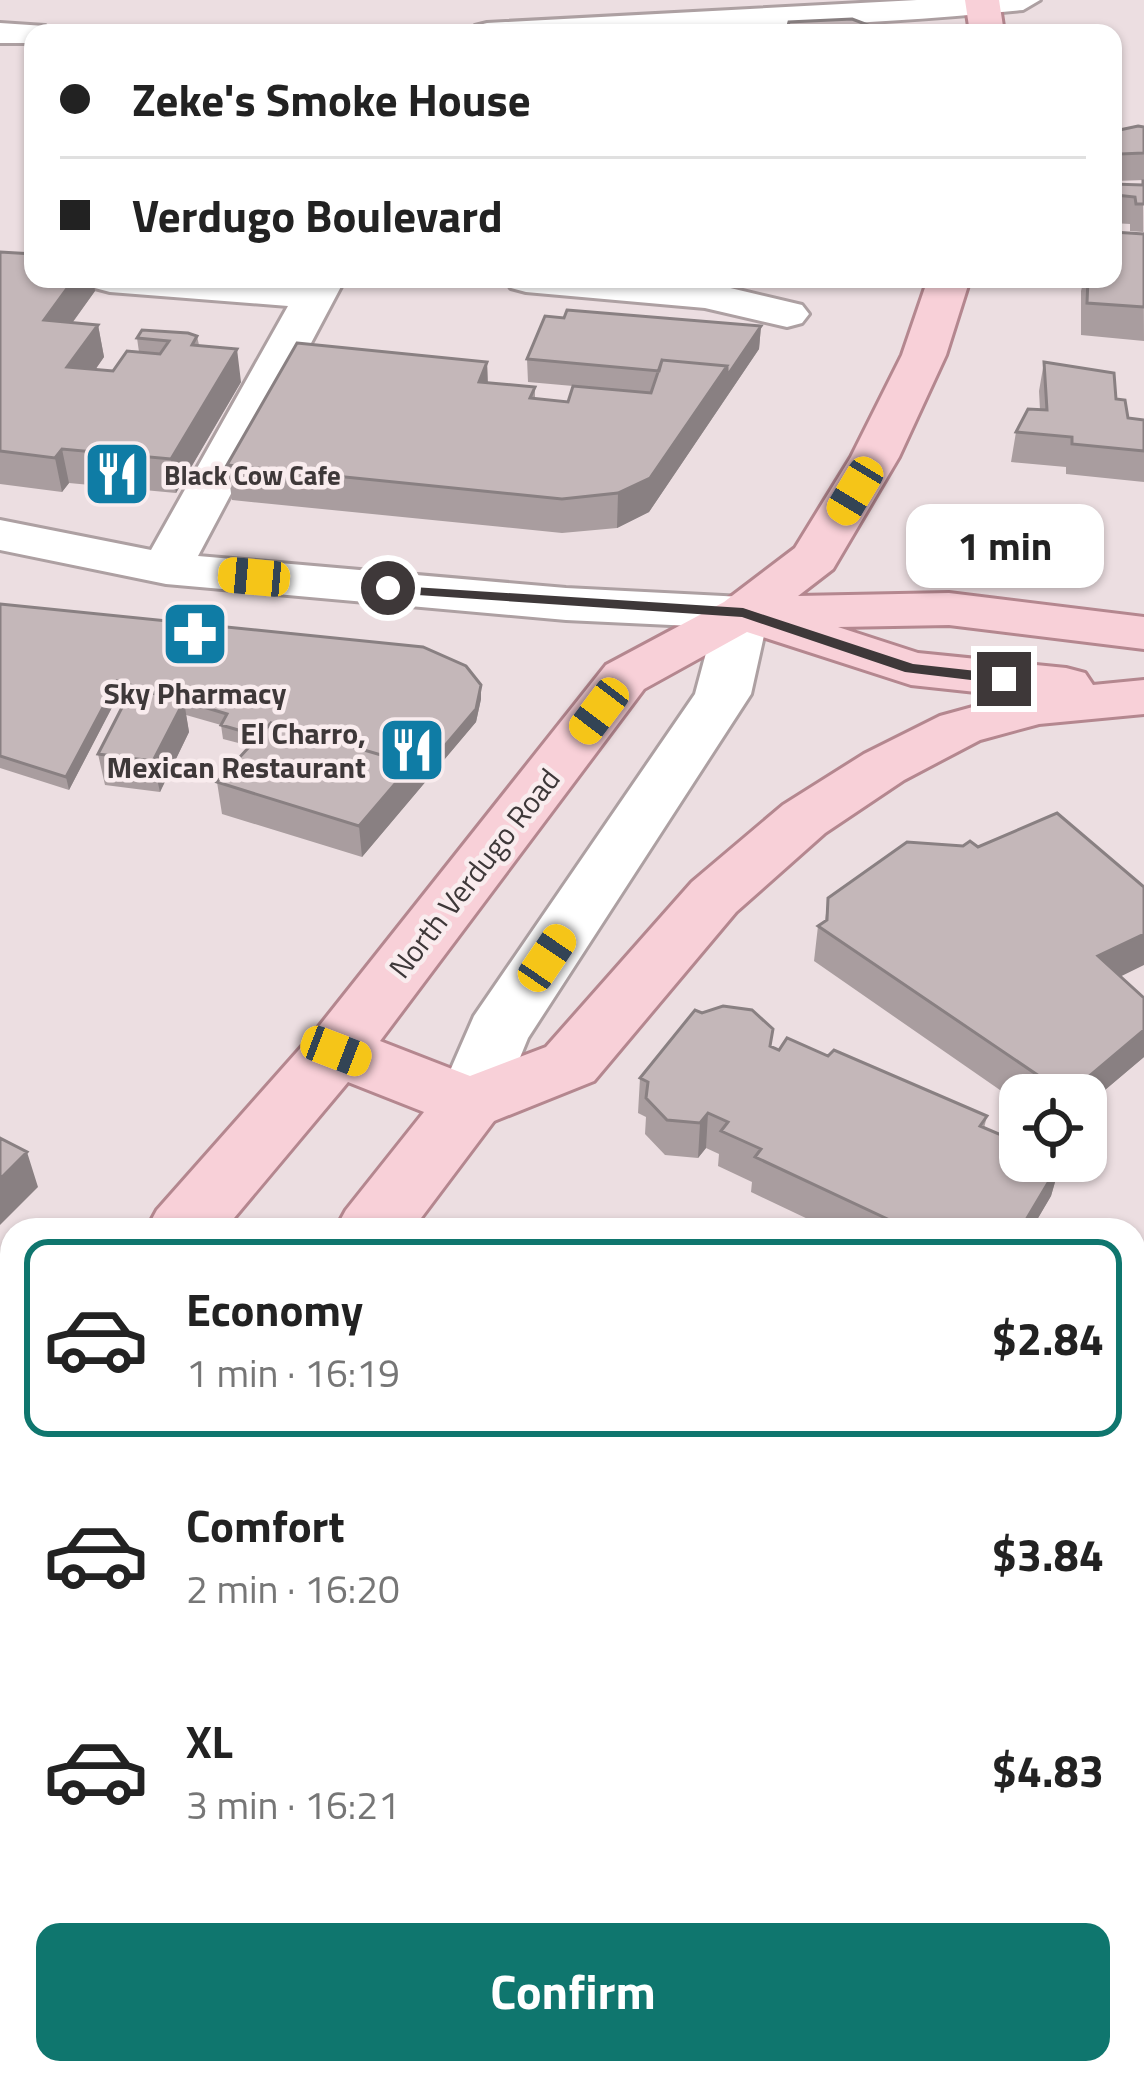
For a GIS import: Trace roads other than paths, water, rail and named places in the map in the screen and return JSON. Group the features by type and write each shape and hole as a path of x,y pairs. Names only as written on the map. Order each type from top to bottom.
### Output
{"main road":[{"name":"North Verdugo Road","path":"192,1218 336,1051 625,677 743,613 815,558 875,458 924,355 946,288"},
{"path":"743,613 949,609 1144,633"},
{"path":"743,613 911,669 1144,696"},
{"path":"380,1218 470,1103 570,1064 714,897 804,818 884,766 959,728 1037,707 1144,696"},
{"path":"336,1051 470,1103"}],"street":[{"path":"540,15 984,12 1024,0"},
{"path":"166,569 319,288"},
{"path":"627,288 705,295 787,314"},
{"path":"0,535 166,569 566,604 743,613 723,694 496,1033 470,1103"}],"place":[{"name":"Black Cow Cafe","path":"117,474"},
{"name":"Sky Pharmacy","path":"195,634"},
{"name":"El Charro, Mexican Restaurant","path":"412,750"}]}
